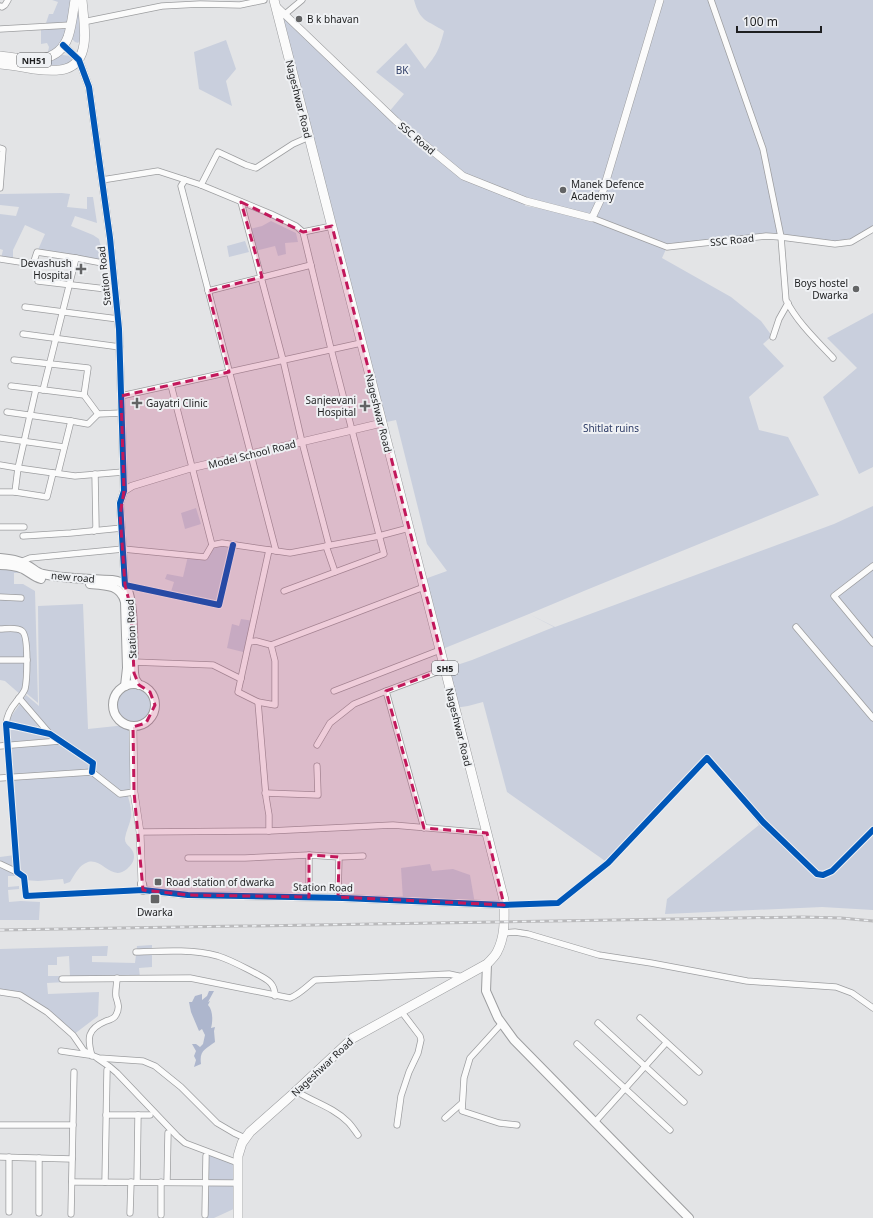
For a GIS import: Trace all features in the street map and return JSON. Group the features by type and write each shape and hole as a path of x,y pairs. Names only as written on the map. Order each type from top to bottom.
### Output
{"main road":[{"name":"NH51","path":"0,56 39,60 53,56 68,38 75,0"},
{"path":"79,60 85,42 82,0"},
{"name":"Nageshwar Road","path":"238,1218 238,1164 240,1149 245,1138 256,1126 353,1038 488,964 497,952 505,926 504,900 274,3"},
{"name":"NH51","path":"0,64 55,71 71,67 79,60"},
{"name":"new road","path":"0,558 10,559 37,578 52,581 110,586 118,590 123,595"},
{"name":"new road","path":"0,565 28,565 41,574 112,580 125,585"},
{"name":"Station Road","path":"125,585 128,591 131,609 135,679 139,685"},
{"path":"123,595 125,602 127,668 125,686"},
{"path":"139,685 145,687 154,698 154,712 151,718 140,726 133,727 126,725 120,722 115,716 113,709 115,695 125,686 139,685"},
{"path":"488,964 486,991 498,1018 514,1040 689,1218"}],"street":[{"path":"0,6 2,7 5,5 8,0"},
{"path":"83,22 162,6 200,4 240,5 264,0"},
{"path":"284,15 302,0"},
{"path":"711,0 763,149 781,237 786,300 791,310 805,328 833,358"},
{"path":"592,218 600,201 659,1"},
{"name":"SSC Road","path":"274,3 284,15 396,121 463,176 526,201 592,218 666,247 766,236 835,244 851,242 873,229"},
{"path":"0,29 70,25"},
{"name":"Station Road","path":"63,45 79,60 89,87 113,265 120,347 124,491 120,502 122,528"},
{"path":"201,185 218,152 256,168 293,144 309,137"},
{"path":"0,148 4,149 0,188"},
{"path":"102,180 158,171 201,185 271,214 296,226 303,232 331,349 384,554 284,591"},
{"path":"185,180 181,186 276,551"},
{"path":"241,202 262,277 327,545 335,572"},
{"path":"303,232 332,226"},
{"path":"0,259 33,264 37,252 113,265"},
{"path":"43,390 76,258"},
{"path":"208,291 311,265"},
{"path":"38,281 115,290"},
{"path":"773,337 779,319 788,303"},
{"path":"25,307 118,319"},
{"path":"23,334 120,347"},
{"path":"121,396 361,343"},
{"path":"14,360 88,368 84,395 98,414"},
{"path":"19,565 30,558 123,549 205,557 212,544 171,385"},
{"path":"11,386 84,395"},
{"path":"15,492 18,468 36,389"},
{"path":"7,412 88,424 98,414 122,413"},
{"path":"0,492 15,492 47,497 64,447 70,421"},
{"name":"Model School Road","path":"124,491 132,486 192,468 382,423"},
{"path":"0,438 64,447"},
{"path":"0,465 75,476 123,472"},
{"path":"94,531 96,527 95,474"},
{"path":"0,527 24,527"},
{"path":"23,536 122,528 123,549"},
{"path":"212,544 222,543 290,553 379,536 409,528"},
{"path":"125,585 218,605 233,545"},
{"name":"Station Road","path":"123,549 125,585"},
{"path":"269,550 238,692 258,702 275,705 275,660 272,645"},
{"path":"873,566 834,596 873,643"},
{"path":"110,586 123,589 125,585"},
{"path":"123,595 125,585"},
{"path":"250,642 256,641 272,645 424,587"},
{"path":"0,597 21,598"},
{"path":"796,627 873,718"},
{"path":"0,629 18,629 22,631 25,636 27,660 25,689 9,711 6,724 6,745 17,872"},
{"path":"334,691 440,650"},
{"path":"0,660 27,660"},
{"path":"133,662 213,665 241,679"},
{"path":"318,745 330,723 354,704 445,669"},
{"path":"386,691 424,828"},
{"path":"19,698 50,734 93,763 92,772"},
{"path":"258,702 265,793 269,815 269,831"},
{"path":"6,724 50,734"},
{"path":"0,864 24,876 26,896 142,887 140,832 134,792 133,727"},
{"path":"0,746 60,741"},
{"path":"504,905 558,903 608,863 707,758 763,822 817,874 823,875 832,871 873,830"},
{"path":"265,793 318,796 317,766"},
{"path":"0,778 92,772 120,794 134,792"},
{"path":"140,832 269,831 393,825 486,833"},
{"path":"309,855 309,897"},
{"path":"188,858 245,858 309,855 339,857 362,856"},
{"path":"338,897 339,857"},
{"name":"Station Road","path":"142,887 188,895 338,897 504,905"},
{"path":"503,933 515,932 528,934 599,955 747,981 836,987 852,993 873,1008"},
{"path":"136,952 182,951 218,956 266,978 275,989 275,996"},
{"path":"62,979 190,978 290,998 297,995 315,980 449,974 463,977"},
{"path":"92,1056 88,1042 91,1032 97,1025 112,1019 117,1014 119,1008 119,1003 116,997 117,978"},
{"path":"0,992 20,995 47,1012 73,1035 84,1051 106,1064 117,1073 176,1136 185,1143 238,1164"},
{"path":"397,1126 401,1096 409,1072 418,1054 421,1040 420,1036 401,1011"},
{"path":"640,1018 698,1072"},
{"path":"502,1023 470,1058 464,1078 462,1111 499,1123 518,1125"},
{"path":"598,1023 684,1102"},
{"path":"595,1122 666,1043"},
{"path":"577,1044 670,1130"},
{"path":"61,1051 100,1058 143,1061 155,1066 181,1087 217,1123 245,1138"},
{"path":"105,1182 107,1070"},
{"path":"71,1214 74,1072"},
{"path":"296,1091 304,1097 327,1107 338,1114 349,1123 358,1135"},
{"path":"445,1118 462,1104"},
{"path":"106,1115 150,1115"},
{"path":"130,1213 134,1182 138,1115"},
{"path":"0,1124 73,1125"},
{"path":"160,1215 168,1133"},
{"path":"206,1156 206,1215"},
{"path":"0,1157 72,1159"},
{"path":"8,1212 9,1157"},
{"path":"39,1158 39,1212"},
{"path":"72,1182 238,1183"}],"highlighted area":[{"path":"241,202 303,232 332,226 445,669 386,691 424,828 487,833 504,905 338,897 339,857 309,855 309,897 188,895 143,890 134,792 133,727 146,723 155,705 150,692 139,685 134,673 131,609 125,585 120,515 124,491 121,396 229,372 208,291 262,277"}],"green space":[{"path":"52,0 71,0 65,34 61,42 50,54 48,52 49,47 47,43 41,44 41,26 45,26 49,14 53,14 58,2"},
{"path":"80,0 81,39 78,43 71,38"},
{"path":"414,0 873,0 873,229 860,238 835,244 781,237 667,247 662,258 731,297 761,321 772,336 763,344 784,366 749,397 759,430 788,437 819,495 440,650 422,580 447,571 427,544 396,420 382,423 275,6 388,113 404,94 376,72 406,43 425,69 437,52 441,43 444,31 425,20 416,7","holes":["514,197 582,216 526,206"]},
{"path":"226,40 236,69 226,81 232,106 199,89 194,52"},
{"path":"63,55 71,56 72,61 57,68 0,60"},
{"path":"0,194 70,194 67,207 87,209 87,197 93,197 97,223 75,216 71,226 99,239 105,263 37,252 45,234 25,225 13,250 13,261 1,258 3,250 0,249 0,214 16,216 19,207 0,205"},
{"path":"271,221 296,233 298,242 285,243 286,254 278,256 275,246 255,251 250,229 262,226"},
{"path":"245,241 249,252 229,257 227,246"},
{"path":"873,313 873,467 859,474 823,397 857,368 827,338"},
{"path":"873,506 873,910 822,907 665,914 667,899 759,825 707,758 608,863 507,792 483,702 455,708 445,669 472,660 554,627 529,614 555,627 834,524"},
{"path":"196,508 201,524 185,529 181,513"},
{"path":"212,545 233,545 219,605 170,595 174,582 165,579 167,574 183,577 188,556 205,557"},
{"path":"0,565 23,569 20,573 14,573 14,584 23,584 35,591 38,703 25,692 21,695 5,681 0,680"},
{"path":"83,604 88,729 126,725 133,727 134,792 127,793 131,814 125,841 134,853 133,860 127,869 116,873 98,863 85,863 70,882 64,884 63,879 38,881 24,880 21,876 8,876 8,887 19,886 19,889 8,890 9,902 40,902 39,920 0,920 0,857 15,855 6,724 26,695 39,706 38,606"},
{"path":"241,619 254,621 247,653 227,648 232,624 239,626"},
{"path":"131,689 137,689 141,690 148,696 151,706 150,713 144,720 137,723 131,723 127,722 120,716 117,709 117,703 118,699 124,692"},
{"path":"430,864 432,871 453,869 470,875 475,904 403,900 401,868"},
{"path":"152,945 152,967 139,968 140,978 47,983 48,994 99,992 98,1016 73,1035 20,995 0,992 0,949 108,946 107,956 92,956 92,962 135,963 137,946","holes":["69,956 70,976 48,976 48,965 57,965 57,957"]},
{"path":"206,1153 238,1163 238,1207 214,1218 206,1218"}],"water":[{"path":"209,991 214,991 208,1005 212,1016 211,1028 215,1027 215,1042 206,1048 202,1053 201,1064 194,1067 196,1060 194,1056 196,1051 192,1044 196,1044 200,1047 203,1044 205,1035 202,1029 199,1031 191,1012 189,1002 192,1002 195,996 202,994 202,1000 207,996"}],"railway":[{"path":"0,930 802,917 873,921"}],"cycle path":[{"path":"63,45 79,60 89,87 110,238 119,329 124,491 120,503 125,585 219,605 233,545"},
{"path":"92,772 93,763 50,734 6,724 17,872 24,877 26,896 143,890 188,895 343,898 504,905 558,903 608,863 707,758 763,822 817,874 823,875 832,871 873,830"}],"place":[{"name":"B k bhavan","path":"299,19"},
{"name":"Manek Defence Academy","path":"563,190"},
{"name":"Devashush Hospital","path":"81,269"},
{"name":"Boys hostel Dwarka","path":"856,289"},
{"name":"Gayatri Clinic","path":"137,403"},
{"name":"Sanjeevani Hospital","path":"365,406"},
{"name":"Road station of dwarka","path":"158,882"},
{"name":"Dwarka","path":"155,899"}],"park label":[{"name":"BK","path":"402,70"},
{"name":"Shitlat ruins","path":"611,428"}]}
